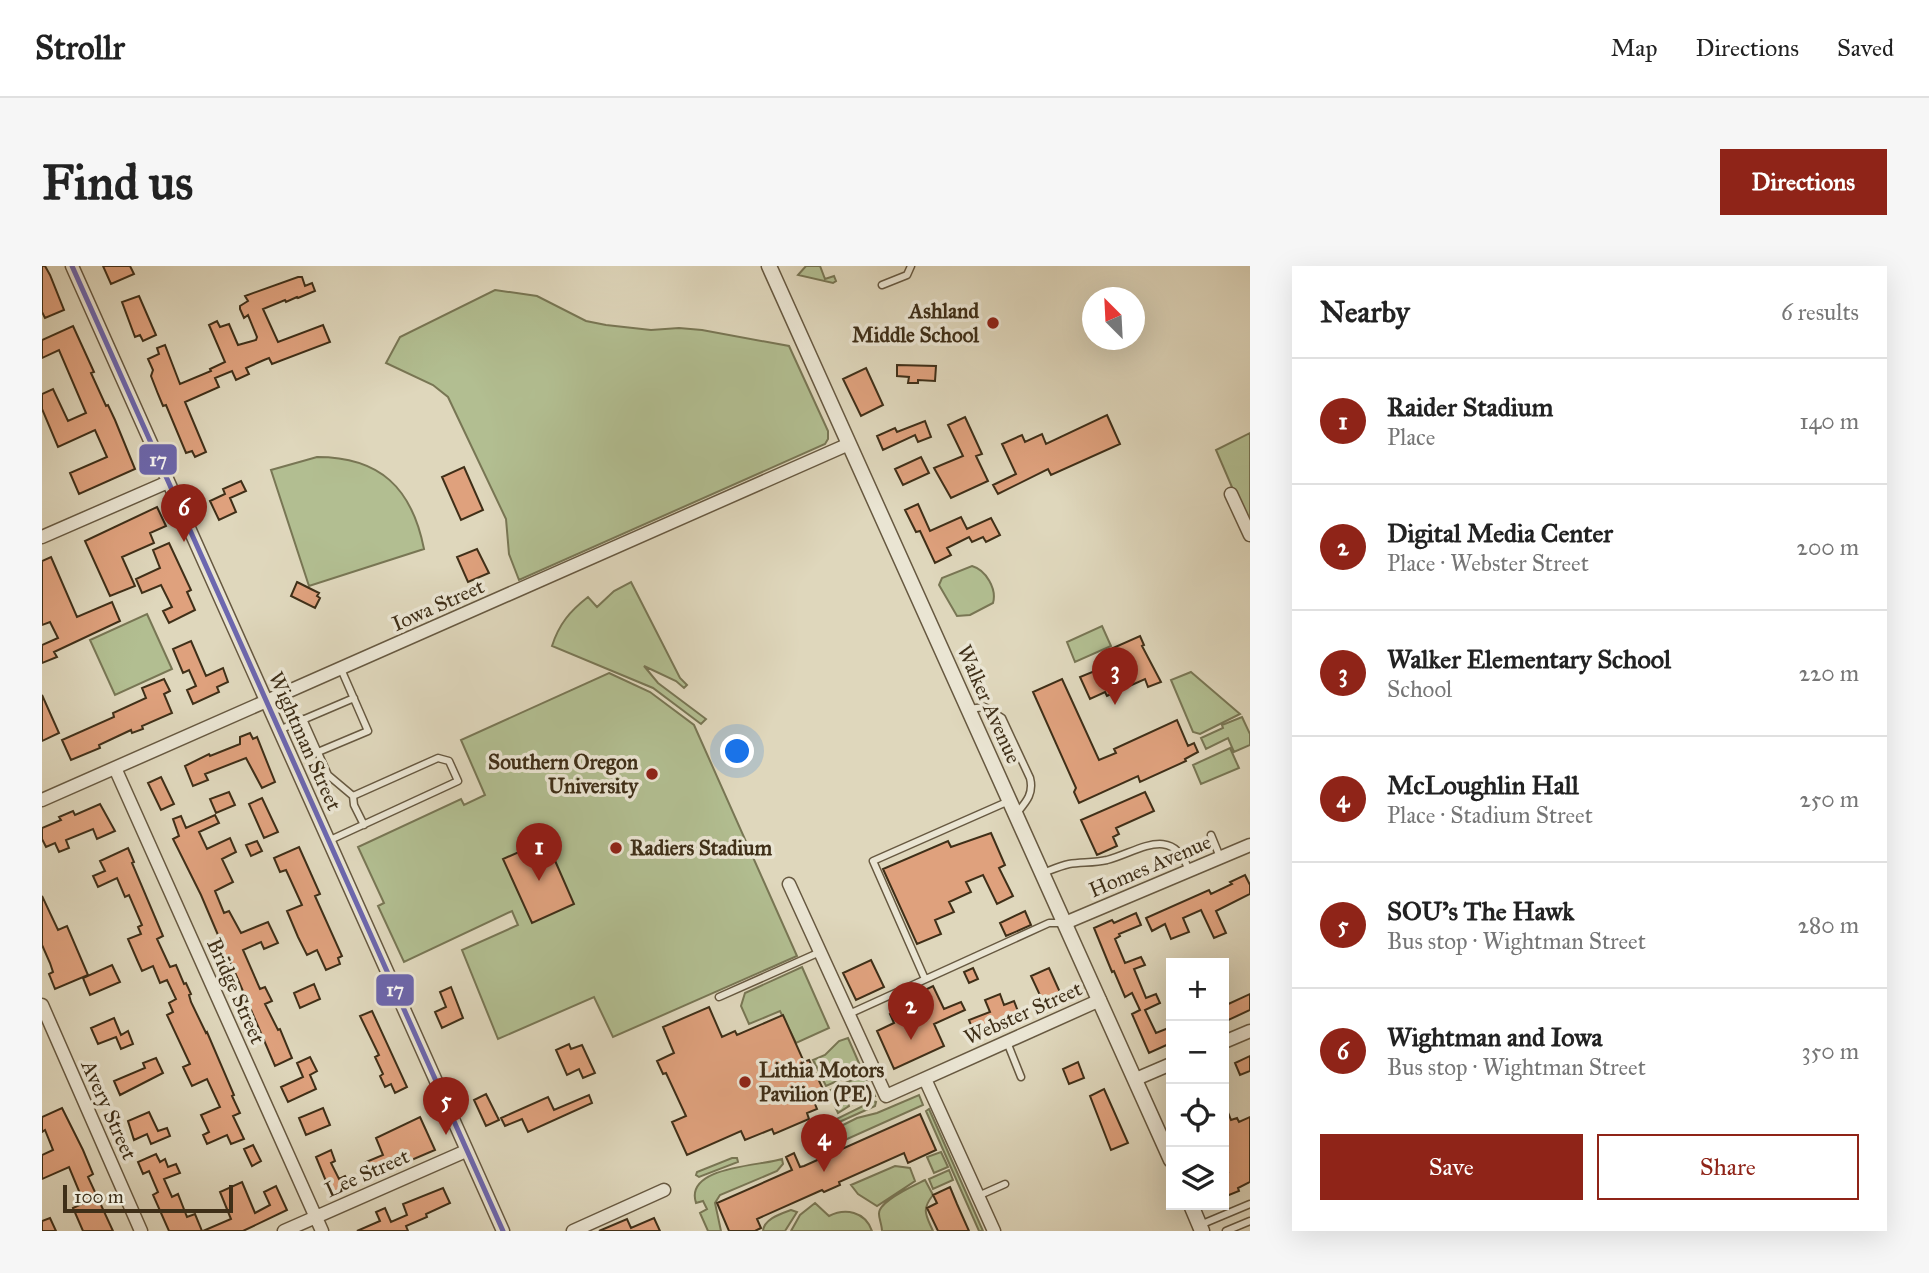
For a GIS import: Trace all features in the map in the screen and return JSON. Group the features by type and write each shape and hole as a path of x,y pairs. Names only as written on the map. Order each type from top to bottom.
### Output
{"street":[{"name":"Wightman Street","path":"72,266 503,1231"},
{"name":"Walker Avenue","path":"769,266 1166,1148"},
{"name":"Iowa Street","path":"43,796 116,768 849,444"},
{"path":"42,537 168,482"},
{"path":"1231,494 1250,535"},
{"name":"Bridge Street","path":"116,768 322,1231"},
{"name":"Homes Avenue","path":"1065,922 1250,845"},
{"path":"789,884 849,1014"},
{"name":"Webster Street","path":"849,1014 886,1096 1100,1000"},
{"name":"Avery Street","path":"42,1005 141,1231"},
{"path":"1229,1040 1250,1031"},
{"path":"1136,1079 1166,1067"},
{"path":"925,1079 994,1231"},
{"name":"Lee Street","path":"284,1231 466,1151"},
{"path":"573,1231 664,1190"},
{"path":"1193,1210 1201,1228"}],"lane":[{"path":"882,285 908,275 911,266"},
{"path":"318,752 368,731 341,669"},
{"path":"279,730 354,698"},
{"path":"968,709 985,707 1002,718 1024,766 1032,788 1029,799 1016,814"},
{"path":"303,719 328,775 354,796"},
{"path":"328,841 458,781 449,761 438,758 354,796"},
{"path":"354,796 354,805 363,825"},
{"path":"925,979 873,861 1010,800"},
{"path":"1211,835 1220,858"},
{"path":"1043,873 1068,864 1111,859 1154,844 1166,844 1175,848 1182,855 1189,871"},
{"path":"849,1014 1049,923 1065,922"},
{"path":"719,997 820,952"},
{"path":"1007,1042 1021,1077"},
{"path":"978,1196 1005,1184"},
{"path":"1201,1228 1250,1204"},
{"path":"1226,1231 1250,1221"}],"green space":[{"path":"806,266 820,266 825,279 834,276 836,281 833,283 798,275"},
{"path":"495,290 537,296 586,321 606,325 651,330 702,330 789,346 828,431 828,439 825,444 519,580 509,554 506,519 448,397 433,385 386,363 400,337"},
{"path":"1250,433 1250,529 1216,450"},
{"path":"317,457 339,458 359,463 390,480 411,509 424,549 309,586 271,470"},
{"path":"972,566 982,572 989,581 993,603 970,615 957,616 939,585 942,578"},
{"path":"631,582 680,678 687,685 684,688 676,681 644,666 658,683 706,719 701,724 653,688 552,646 566,618 588,597 597,607 614,591"},
{"path":"147,614 172,669 115,695 90,640"},
{"path":"1102,626 1111,646 1075,662 1067,642"},
{"path":"1191,672 1240,714 1200,734 1193,732 1171,680"},
{"name":"Radiers Stadium","path":"609,673 650,692 694,725 797,956 613,1037 594,997 498,1039 462,950 518,925 512,911 404,962 378,906 384,903 358,847 461,799 464,805 485,795 461,740"},
{"path":"1242,717 1250,734 1250,745 1234,752 1228,738 1206,749 1201,738"},
{"path":"1230,748 1239,768 1201,784 1193,765"},
{"path":"802,967 829,1028 796,1043 780,1011 749,1024 741,1006 745,993"},
{"path":"848,1038 862,1070 826,1086 813,1060 825,1055 839,1041"},
{"path":"864,1075 875,1096 871,1097 866,1088 856,1092 860,1102 853,1104 843,1084"},
{"path":"841,1086 849,1106 838,1113 828,1091"},
{"path":"919,1095 923,1105 845,1140 837,1128 857,1118 877,1113"},
{"path":"873,1101 876,1102 875,1106 810,1136 810,1132"},
{"path":"929,1109 983,1231 979,1231 926,1111"},
{"path":"941,1152 948,1167 934,1173 927,1157"},
{"path":"737,1158 738,1162 699,1177 696,1175 697,1172"},
{"path":"782,1159 783,1164 777,1171 720,1195 715,1203 721,1231 708,1231 700,1213 707,1209 703,1201 696,1203 695,1191 701,1182 727,1170"},
{"path":"895,1166 910,1168 915,1181 877,1206 858,1194 851,1185"},
{"path":"949,1170 953,1180 933,1189 929,1179"},
{"path":"925,1180 933,1195 926,1213 933,1231 882,1231 879,1214 884,1204"},
{"path":"815,1203 829,1216 841,1212 860,1215 872,1231 791,1231 800,1215"},
{"path":"791,1210 797,1212 785,1231 763,1231 769,1220"}],"building":[{"path":"42,266 45,266 50,275 64,310 45,318 42,312"},
{"path":"103,266 130,266 134,274 111,284"},
{"path":"302,277 305,286 312,283 315,291 263,309 278,342 323,325 330,342 272,364 269,358 264,360 246,368 249,374 236,380 232,371 215,378 219,387 185,402 206,452 195,457 192,451 186,453 166,405 163,406 158,394 148,359 159,354 157,348 165,345 180,384 211,371 210,369 225,362 209,325 217,321 220,327 229,324 238,345 256,340 248,315 244,318 240,309 240,306 248,301 245,296"},
{"path":"139,296 156,335 143,341 140,335 135,337 122,302"},
{"path":"73,326 94,372 91,373 115,420 135,469 79,494 70,473 107,457 95,430 58,447 42,409 42,394 53,389 68,421 86,413 59,350 42,358 42,340"},
{"path":"897,365 936,366 935,381 918,380 918,383 908,383 909,377 897,376"},
{"path":"866,368 883,405 861,416 843,379"},
{"path":"1107,415 1120,444 1051,475 1048,469 998,494 993,485 1016,474 1002,444 1022,435 1025,442 1042,434 1046,444"},
{"path":"965,417 982,454 976,456 988,481 951,498 934,468 963,456 948,425"},
{"path":"925,421 931,437 918,442 915,435 883,450 877,436 895,428 897,432"},
{"path":"921,457 929,473 903,485 895,469"},
{"path":"464,467 483,510 461,520 442,477"},
{"path":"241,481 246,491 230,498 236,512 219,520 210,501 225,494 223,489"},
{"path":"918,504 930,531 961,517 967,529 991,518 1000,535 986,542 983,537 972,542 969,537 947,548 951,555 935,563 920,531 916,532 905,510"},
{"path":"157,507 166,526 150,533 154,543 122,557 135,586 110,596 85,541"},
{"path":"169,543 191,590 187,592 195,610 169,623 163,611 172,607 161,585 142,593 136,579 160,568 153,550"},
{"path":"477,549 489,573 468,582 457,557"},
{"path":"51,557 77,617 112,602 120,621 54,652 57,657 42,663 42,645 58,638 50,622 42,625 42,561"},
{"path":"297,582 319,593 317,596 320,598 315,608 291,596"},
{"path":"1140,636 1144,645 1142,646 1161,682 1148,687 1145,679 1107,696 1105,692 1090,699 1080,677 1095,671 1094,667 1117,657 1113,648"},
{"path":"191,641 206,676 223,668 228,682 217,687 219,692 193,704 187,690 196,686 189,670 183,673 173,649"},
{"path":"164,679 170,691 164,694 172,713 142,726 143,729 132,733 131,730 99,745 100,748 71,760 62,740 114,717 113,713 146,698 142,688"},
{"path":"1062,679 1099,760 1116,753 1114,749 1177,720 1188,746 1194,743 1198,752 1185,759 1186,761 1140,782 1138,776 1079,803 1074,792 1076,788 1033,692"},
{"path":"42,695 59,733 42,741"},
{"path":"250,733 253,739 257,737 275,782 262,788 246,758 205,774 208,780 193,786 185,766 209,754 210,756 240,744 240,737"},
{"path":"161,777 174,804 161,810 148,783"},
{"path":"229,792 235,805 216,813 210,799"},
{"path":"1145,792 1154,811 1116,828 1119,834 1113,837 1117,846 1097,855 1081,820"},
{"path":"262,798 278,832 264,838 249,804"},
{"path":"100,804 115,831 97,839 93,829 66,840 69,848 59,852 55,843 46,847 42,839 42,828 61,820 59,817 73,811 75,815"},
{"path":"215,815 219,823 199,832 207,849 230,838 236,852 222,859 233,882 215,891 224,913 229,911 241,933 268,922 278,943 264,949 261,942 243,950 260,989 265,987 272,1001 265,1004 278,1030 280,1029 292,1058 275,1066 228,956 225,958 218,944 221,942 201,895 173,839 179,836 173,819 181,816 186,828"},
{"path":"991,833 1005,865 999,868 1013,896 997,904 983,875 966,882 971,892 949,902 954,912 935,920 941,934 917,944 883,869 948,841 951,847"},
{"path":"546,840 574,904 532,923 503,859"},
{"path":"257,841 262,851 251,856 246,845"},
{"path":"299,847 320,894 315,896 342,956 338,958 340,964 326,970 317,950 307,955 298,937 287,911 302,905 286,870 280,872 274,858"},
{"path":"128,848 163,936 157,939 170,967 176,965 184,984 186,983 191,1002 234,1095 232,1096 240,1113 233,1116 244,1139 231,1144 227,1135 207,1144 203,1135 209,1132 201,1115 220,1107 207,1079 192,1086 183,1067 190,1064 167,1015 173,1012 169,1003 176,999 167,980 160,983 153,966 142,971 128,939 141,934 138,927 142,925 129,895 125,897 117,878 98,887 93,876 105,871 100,861"},
{"path":"1245,875 1250,885 1250,894 1216,911 1226,933 1214,938 1201,910 1183,918 1189,932 1171,939 1165,924 1152,931 1146,918 1209,890 1211,894"},
{"path":"42,896 58,930 67,926 88,975 55,989 49,974 53,972 42,945"},
{"path":"1025,911 1031,925 1006,936 1000,923"},
{"path":"1136,913 1141,925 1119,934 1115,939 1125,963 1141,957 1145,965 1134,969 1146,998 1156,994 1160,1003 1145,1010 1156,1033 1166,1029 1166,1045 1149,1053 1132,1014 1140,1010 1132,993 1125,997 1094,928 1112,920 1114,923"},
{"path":"871,960 884,987 856,1000 843,973"},
{"path":"112,965 120,982 90,995 83,978"},
{"path":"973,968 978,979 969,983 964,972"},
{"path":"1049,968 1063,999 1045,1006 1031,976"},
{"path":"314,984 320,999 300,1008 294,993"},
{"path":"933,986 944,1009 961,1002 965,1010 934,1024 944,1046 894,1069 877,1031 894,1023 890,1014 922,999 919,993"},
{"path":"451,987 463,1018 442,1028 435,1012 446,1007 440,992"},
{"path":"1000,994 1004,1005 1014,1001 1019,1014 1014,1016 1015,1020 975,1035 969,1020 990,1012 985,1000"},
{"path":"1250,994 1250,1010 1229,1020 1229,1004"},
{"name":"Lithia Motors Pavilion (PE)","path":"709,1007 722,1037 735,1031 737,1035 783,1015 804,1062 809,1060 823,1089 811,1094 817,1109 807,1113 809,1119 774,1134 772,1129 745,1140 741,1131 687,1155 672,1122 686,1116 666,1073 663,1074 657,1061 674,1053 663,1027"},
{"path":"372,1011 407,1087 395,1093 391,1084 385,1087 380,1076 383,1074 375,1057 379,1055 360,1016"},
{"path":"114,1018 121,1035 128,1031 133,1044 121,1049 116,1037 98,1044 91,1028"},
{"path":"569,1044 571,1049 582,1045 595,1073 583,1078 579,1069 567,1075 556,1050"},
{"path":"1250,1056 1250,1071 1240,1075 1235,1063"},
{"path":"310,1057 317,1071 310,1075 316,1089 288,1102 281,1087 303,1077 297,1063"},
{"path":"156,1058 163,1073 120,1095 114,1081 145,1068 143,1063"},
{"path":"1078,1062 1084,1078 1069,1084 1063,1069"},
{"path":"1104,1089 1128,1143 1111,1150 1090,1096"},
{"path":"486,1094 499,1120 486,1126 474,1100"},
{"path":"589,1095 592,1103 528,1132 522,1119 505,1126 501,1118 548,1097 554,1110"},
{"path":"62,1108 93,1174 88,1177 113,1231 83,1231 73,1208 84,1203 69,1167 42,1179 42,1155 53,1150 45,1130 42,1132 42,1117"},
{"path":"323,1108 330,1125 306,1135 299,1118"},
{"path":"149,1112 158,1131 167,1128 170,1136 151,1144 147,1134 134,1140 128,1121"},
{"path":"920,1114 936,1150 908,1163 904,1153 839,1182 840,1185 824,1192 822,1190 757,1219 761,1228 755,1231 729,1231 717,1203 792,1170 786,1157 794,1153 800,1167 804,1166"},
{"path":"1229,1115 1231,1120 1237,1118 1239,1122 1250,1117 1250,1182 1238,1188 1239,1191 1229,1195"},
{"path":"420,1117 435,1150 367,1179 364,1171 369,1169 366,1162 383,1155 376,1138"},
{"path":"253,1145 261,1161 252,1166 244,1149"},
{"path":"331,1150 335,1161 331,1163 339,1179 345,1176 350,1186 330,1196 316,1157"},
{"path":"156,1154 160,1162 165,1159 168,1167 176,1164 180,1173 164,1179 172,1197 178,1194 187,1217 195,1214 202,1231 169,1231 153,1195 158,1192 149,1171 143,1174 138,1162"},
{"path":"242,1182 255,1213 270,1205 264,1192 276,1186 287,1210 243,1231 203,1231 231,1219 220,1192"},
{"path":"950,1187 969,1231 938,1231 927,1208 937,1203 933,1195"},
{"path":"443,1188 450,1203 406,1226 408,1231 357,1231 380,1221 376,1212 385,1208 391,1222 407,1215 403,1204"},
{"path":"50,1218 56,1231 42,1231 42,1221"},
{"path":"654,1218 660,1231 599,1231 627,1219 631,1228"}],"transit line":[{"name":"17","path":"72,266 503,1231"}],"place":[{"name":"Ashland Middle School","path":"993,323"},
{"name":"Wightman and Iowa","path":"184,542"},
{"name":"Walker Elementary School","path":"1115,705"},
{"name":"Southern Oregon University","path":"652,774"},
{"name":"Radiers Stadium","path":"616,848"},
{"name":"Raider Stadium","path":"539,881"},
{"name":"Digital Media Center","path":"911,1040"},
{"name":"Lithia Motors Pavilion (PE)","path":"745,1082"},
{"name":"SOU's The Hawk","path":"446,1135"},
{"name":"McLoughlin Hall","path":"824,1172"}]}
